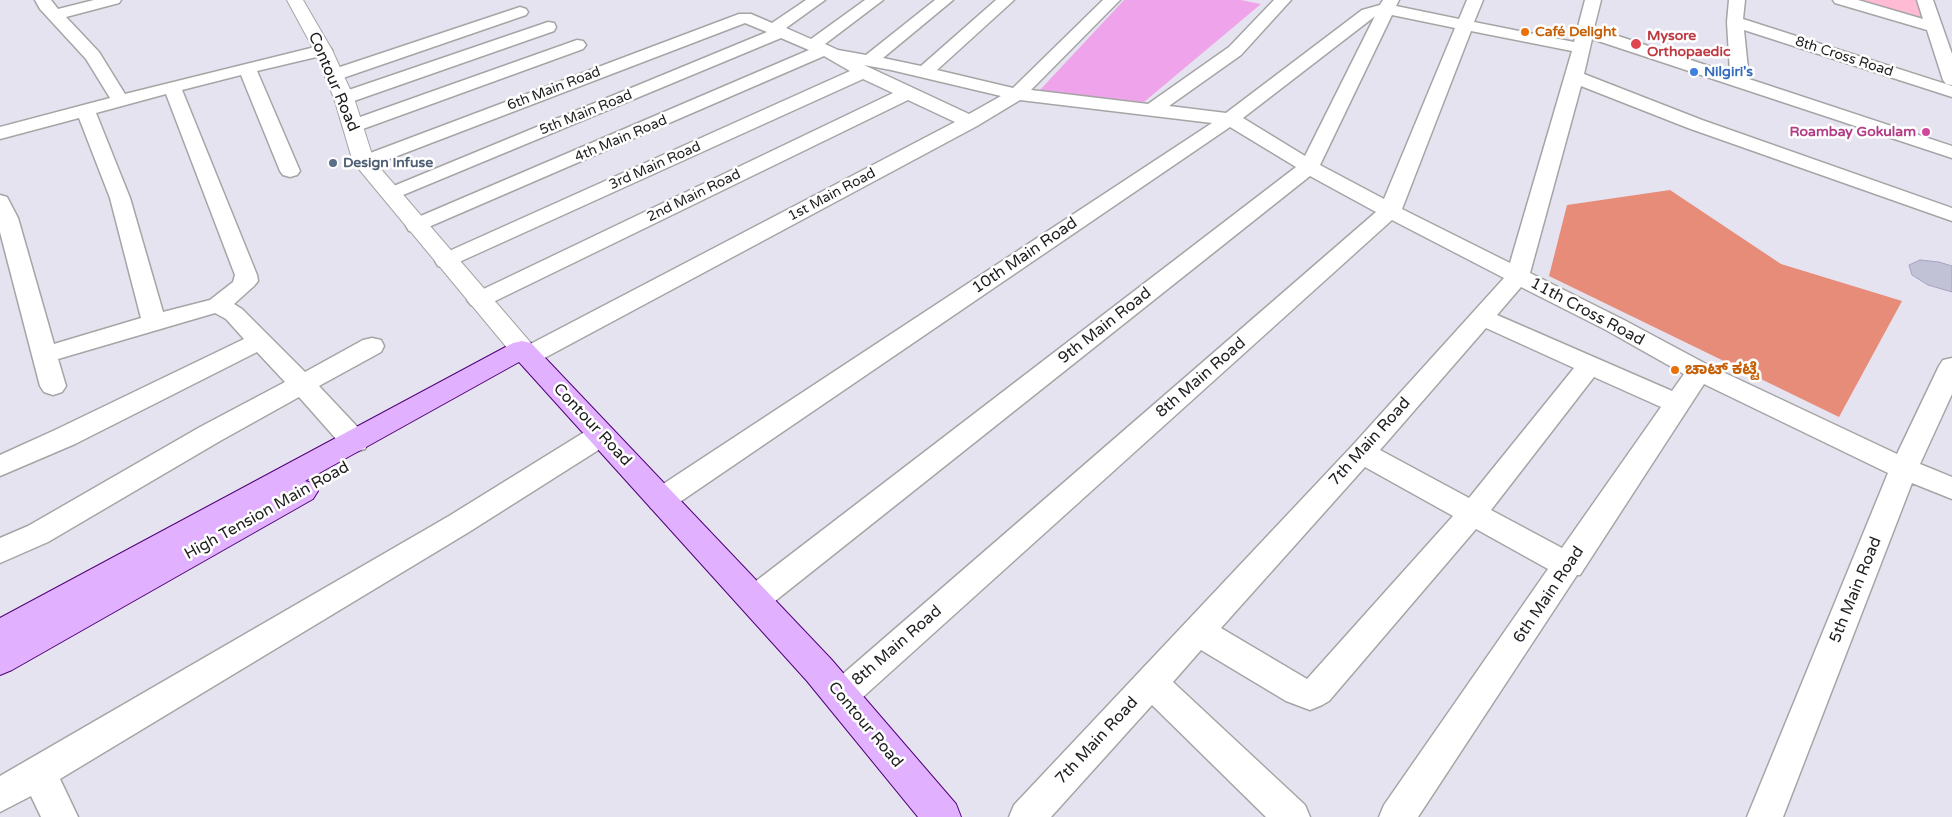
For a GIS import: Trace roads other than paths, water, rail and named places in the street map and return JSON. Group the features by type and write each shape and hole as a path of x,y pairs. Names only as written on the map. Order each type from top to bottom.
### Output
{"main road":[{"name":"Contour Road","path":"528,356 754,600 840,696 942,817"},
{"path":"0,634 355,442 528,356"},
{"name":"High Tension Main Road","path":"0,660 528,356"}],"street":[{"path":"43,0 93,56 120,100"},
{"path":"55,15 114,0"},
{"name":"Contour Road","path":"295,0 323,50 344,98 364,162 528,356"},
{"name":"5th Main Road","path":"391,194 636,93 778,31 817,0"},
{"name":"4th Main Road","path":"417,226 823,50 875,0"},
{"name":"3rd Main Road","path":"446,261 869,69 945,0"},
{"path":"926,72 1006,0"},
{"name":"1st Main Road","path":"528,356 970,122 1017,94 1112,0"},
{"path":"1151,110 1235,51 1283,0"},
{"name":"8th Main Road","path":"840,696 1390,211 1475,0"},
{"name":"7th Main Road","path":"1027,817 1362,453 1518,276 1574,77 1593,0"},
{"path":"1737,0 1736,22 1740,81"},
{"path":"1841,0 1934,27"},
{"path":"1925,0 1952,80"},
{"path":"1388,5 1465,25 1583,40 1740,81 1952,152"},
{"name":"10th Main Road","path":"661,500 1230,120 1368,13 1388,5"},
{"name":"9th Main Road","path":"754,600 1309,168 1388,5"},
{"path":"334,75 520,12"},
{"name":"6th Main Road","path":"364,162 745,16 778,31"},
{"name":"8th Cross Road","path":"1736,22 1952,92"},
{"path":"344,98 548,27"},
{"path":"778,31 869,69 909,92 970,122"},
{"path":"353,126 577,45"},
{"path":"0,133 120,100 323,50"},
{"path":"869,69 891,65 1017,94 1230,120"},
{"path":"248,68 290,171"},
{"path":"1574,77 1695,124 1952,215"},
{"path":"45,355 218,304 246,281 246,275 172,87"},
{"name":"2nd Main Road","path":"479,300 909,92"},
{"path":"636,93 674,116"},
{"path":"85,110 120,198 154,322"},
{"name":"11th Cross Road","path":"1230,120 1309,168 1699,372 1904,469 1952,488"},
{"path":"497,150 533,177"},
{"path":"0,201 53,386"},
{"path":"218,304 234,314 355,442"},
{"path":"1482,317 1677,404"},
{"path":"0,466 65,437 260,341"},
{"path":"0,551 38,534 210,434 372,346"},
{"path":"1198,631 1298,691 1310,695 1317,691 1473,513 1590,365"},
{"name":"5th Main Road","path":"1766,817 1904,469 1952,366"},
{"name":"6th Main Road","path":"1397,817 1699,372"},
{"path":"0,794 459,524 601,435"},
{"path":"1362,453 1569,566"},
{"path":"1151,683 1292,817"},
{"path":"38,772 60,817"}],"place":[{"name":"Café Delight","path":"1525,32"},
{"name":"Mysore Orthopaedic","path":"1636,44"},
{"name":"Nilgiri's","path":"1694,72"},
{"name":"Roambay Gokulam","path":"1926,132"},
{"name":"Design Infuse","path":"333,163"},
{"name":"ಚಾಟ್ ಕಟ್ಟೆ","path":"1675,370"}]}
